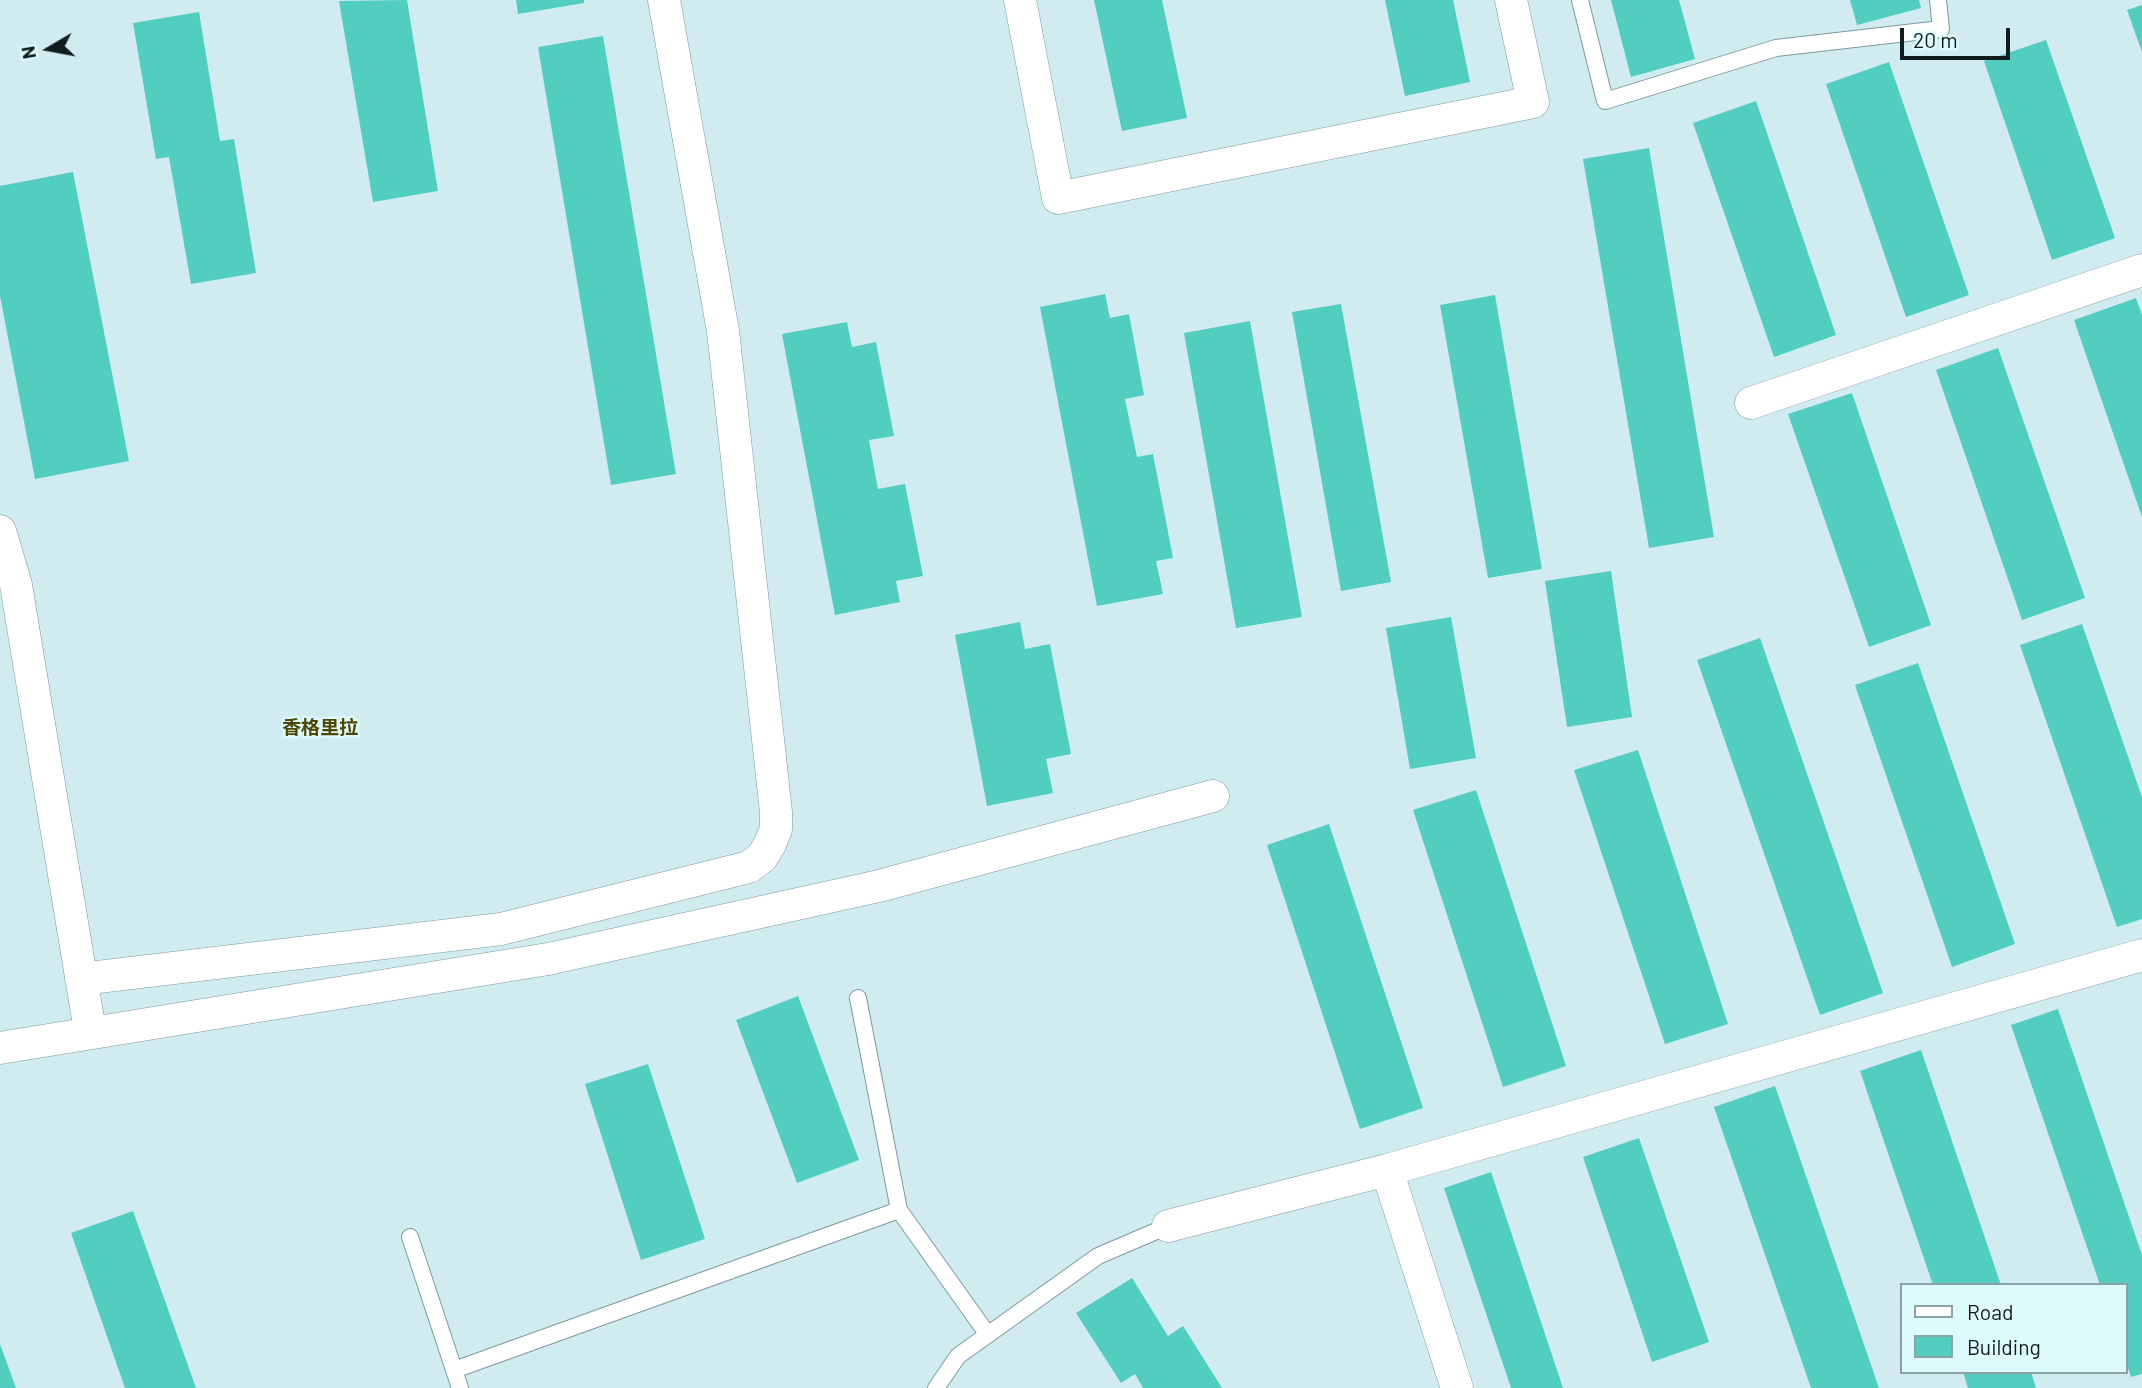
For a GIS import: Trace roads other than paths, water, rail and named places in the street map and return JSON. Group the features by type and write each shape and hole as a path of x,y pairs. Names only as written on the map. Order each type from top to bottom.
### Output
{"street":[{"path":"81,979 501,929 749,867 762,857 776,829 776,812 723,331 664,0"},
{"path":"1020,0 1058,198 1534,102 1511,0"},
{"path":"1751,403 2142,270"},
{"path":"0,531 16,584 90,1031"},
{"path":"0,1048 90,1031 548,959 879,886 1213,796"},
{"path":"1168,1226 1387,1170 2142,955"},
{"path":"1387,1170 1457,1388"}],"lane":[{"path":"1580,0 1605,101 1776,48 1941,29 1938,0"},
{"path":"858,998 899,1210 988,1335"},
{"path":"454,1370 899,1210"},
{"path":"936,1388 958,1356 1098,1256 1168,1226"},
{"path":"410,1237 460,1388"}],"district":[{"name":"香格里拉","path":"320,728"}]}
